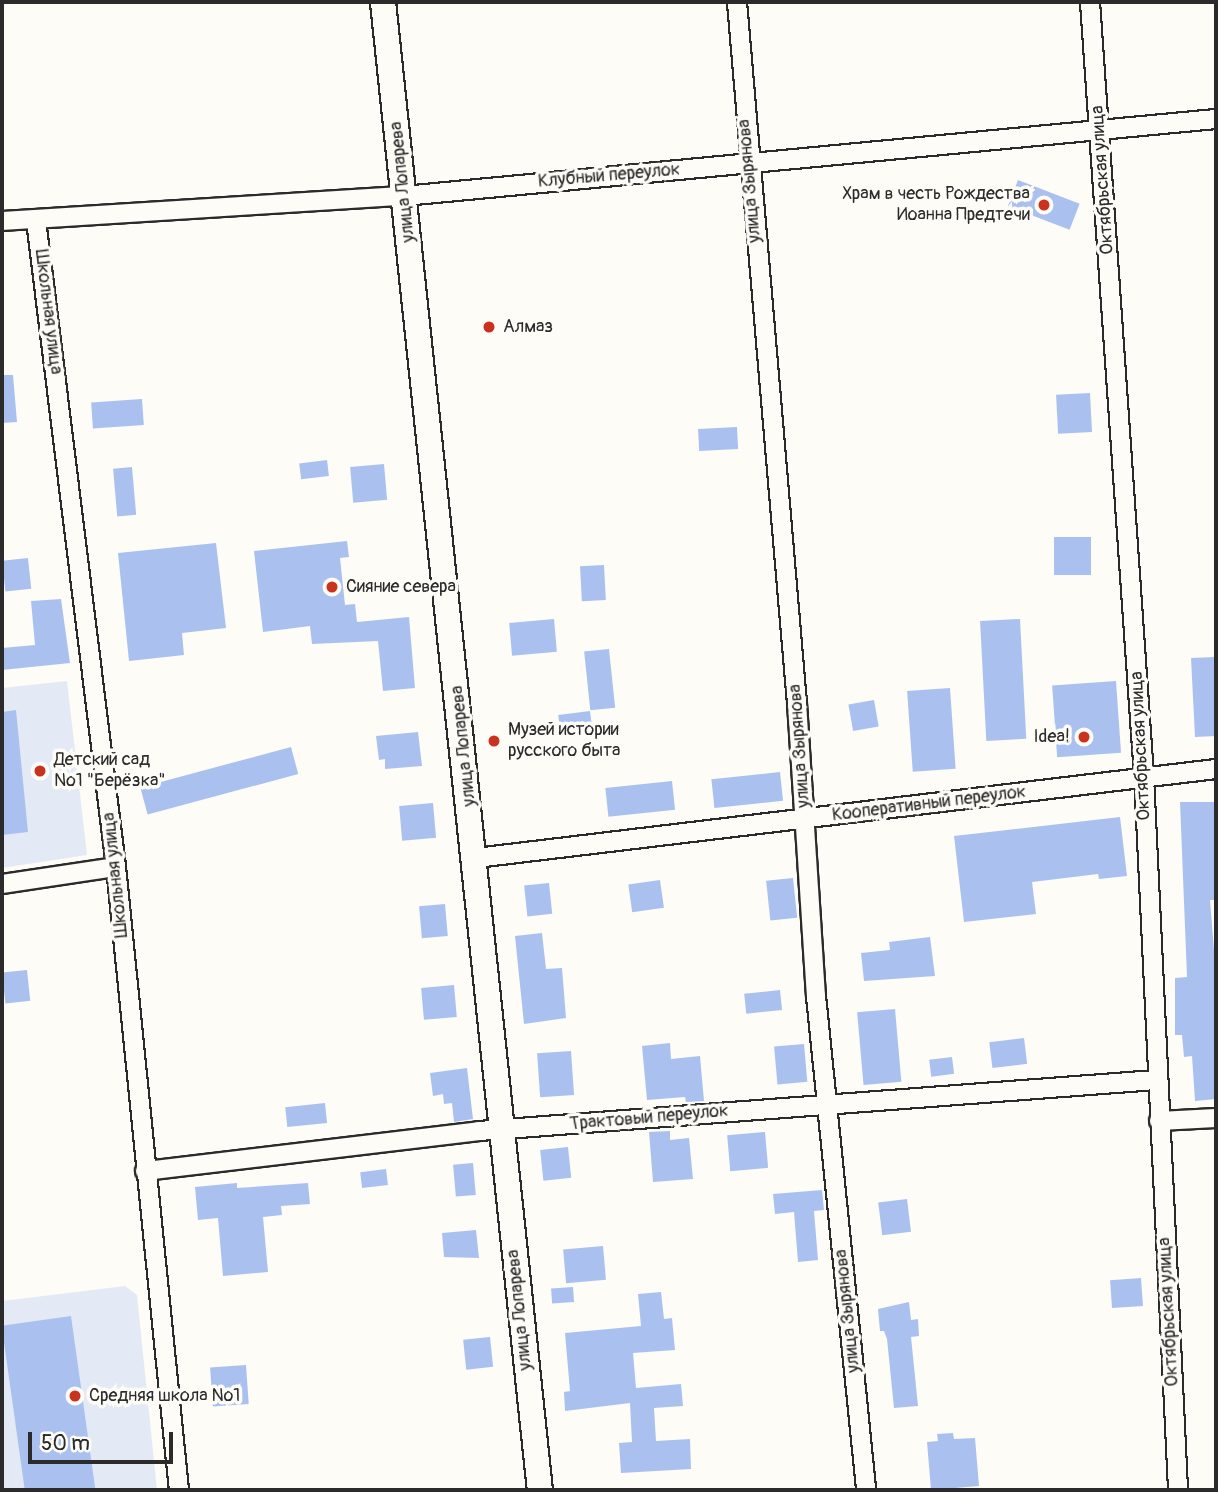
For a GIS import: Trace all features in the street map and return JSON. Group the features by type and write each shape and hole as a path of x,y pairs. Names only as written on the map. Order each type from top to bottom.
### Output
{"main road":[{"name":"улица Лопарева","path":"383,2 476,858 501,1130 540,1490"}],"street":[{"name":"улица Зырянова","path":"737,2 748,163 827,1103 866,1490"},
{"name":"Октябрьская улица","path":"1090,2 1144,776 1156,1080 1178,1490"},
{"name":"Клубный переулок","path":"2,221 404,196 1216,119"},
{"name":"Школьная улица","path":"36,220 117,867 145,1171 179,1490"},
{"name":"Кооперативный переулок","path":"476,858 1216,769"},
{"path":"2,884 117,867"},
{"name":"Трактовый переулок","path":"145,1171 501,1130 827,1103 1156,1080"},
{"path":"1159,1121 1216,1118"}],"shaded area":[{"name":"Детский сад №1 \"Берёзка\"","path":"67,681 87,855 2,868 2,688"},
{"name":"Средняя школа №1","path":"125,1286 137,1295 157,1490 2,1490 2,1301"}],"building":[{"name":"Храм в честь Рождества Иоанна Предтечи","path":"1018,180 1080,204 1070,230 1008,206"},
{"path":"2,375 13,375 17,422 2,423"},
{"path":"1090,393 1092,432 1058,434 1056,395"},
{"path":"142,399 144,425 93,428 91,403"},
{"path":"737,427 738,449 699,451 698,429"},
{"path":"327,460 329,476 301,479 299,463"},
{"path":"384,464 387,500 353,503 350,467"},
{"path":"132,467 136,515 117,516 113,469"},
{"path":"1054,537 1091,537 1091,575 1054,575"},
{"path":"347,541 349,557 340,558 345,605 355,604 357,622 409,617 415,688 383,691 378,641 312,644 310,626 263,632 254,551"},
{"path":"216,543 226,628 182,633 184,655 129,661 118,553"},
{"path":"28,558 31,589 5,592 2,561"},
{"path":"604,565 606,600 582,601 580,566"},
{"path":"61,599 70,663 2,670 2,648 35,645 31,601"},
{"path":"554,619 557,652 512,656 509,623"},
{"path":"1020,619 1026,739 986,741 980,621"},
{"path":"609,649 615,708 590,710 584,652"},
{"path":"1216,657 1216,736 1195,737 1191,658"},
{"path":"1116,681 1121,753 1057,757 1052,685"},
{"path":"950,688 956,769 913,772 907,691"},
{"path":"874,700 879,727 853,731 848,705"},
{"path":"16,710 28,832 2,835 2,712"},
{"path":"590,711 592,728 560,732 558,715"},
{"path":"418,732 422,766 385,769 385,759 379,760 376,736"},
{"path":"291,747 298,774 148,814 140,787"},
{"path":"780,772 783,801 714,808 711,779"},
{"path":"672,781 675,810 608,817 605,788"},
{"path":"1180,802 1216,802 1216,900 1210,900 1216,975 1216,1099 1195,1101 1192,1056 1184,1057 1182,1035 1175,1035 1175,978 1187,977"},
{"path":"433,803 436,838 402,841 399,806"},
{"path":"1120,817 1127,876 1099,879 1098,874 1032,882 1036,914 964,922 954,836"},
{"path":"793,878 797,918 770,921 766,881"},
{"path":"660,880 664,908 632,912 628,884"},
{"path":"549,883 552,914 527,916 524,886"},
{"path":"445,904 448,936 422,938 419,906"},
{"path":"542,933 546,969 562,968 566,1018 524,1024 515,936"},
{"path":"930,937 935,976 864,981 861,953 890,950 889,942"},
{"path":"27,970 30,1001 5,1003 2,973"},
{"path":"454,985 457,1017 424,1020 421,988"},
{"path":"780,990 782,1010 746,1014 744,994"},
{"path":"895,1009 901,1082 864,1085 857,1012"},
{"path":"1024,1038 1027,1064 992,1068 989,1042"},
{"path":"670,1043 671,1059 700,1056 704,1101 686,1102 685,1097 647,1100 642,1046"},
{"path":"804,1044 807,1082 777,1084 774,1047"},
{"path":"571,1051 574,1095 540,1097 537,1053"},
{"path":"952,1057 954,1074 931,1077 929,1060"},
{"path":"467,1068 473,1119 454,1122 452,1103 444,1104 443,1094 433,1096 430,1073"},
{"path":"325,1103 327,1123 287,1127 285,1107"},
{"path":"670,1131 670,1140 689,1138 693,1179 653,1182 649,1132"},
{"path":"765,1132 768,1168 730,1171 727,1135"},
{"path":"568,1147 571,1178 543,1181 540,1150"},
{"path":"473,1163 476,1195 456,1197 453,1165"},
{"path":"386,1169 388,1185 362,1188 360,1172"},
{"path":"237,1183 237,1188 308,1183 310,1204 281,1206 282,1215 263,1217 268,1272 223,1276 218,1218 198,1220 195,1187"},
{"path":"822,1190 824,1210 814,1211 818,1260 798,1262 794,1212 775,1214 773,1194"},
{"path":"907,1199 911,1232 882,1235 878,1203"},
{"path":"476,1230 479,1258 444,1257 442,1233"},
{"path":"603,1246 606,1280 566,1283 563,1249"},
{"path":"1141,1278 1143,1306 1112,1308 1110,1280"},
{"path":"573,1287 574,1302 552,1303 551,1289"},
{"path":"661,1292 664,1319 672,1318 675,1350 633,1353 636,1388 681,1384 683,1406 654,1408 656,1441 690,1439 691,1469 621,1473 619,1443 632,1442 630,1403 565,1411 564,1392 570,1391 565,1333 641,1326 638,1294"},
{"path":"909,1302 911,1320 918,1319 919,1336 911,1337 918,1406 894,1408 887,1339 884,1331 880,1331 878,1309"},
{"path":"71,1316 95,1490 25,1490 2,1326"},
{"path":"490,1337 493,1367 466,1370 463,1340"},
{"path":"246,1365 249,1404 213,1406 210,1368"},
{"path":"953,1433 954,1439 975,1438 979,1486 931,1490 927,1442 938,1441 937,1434"}],"place":[{"name":"Храм в честь Рождества Иоанна Предтечи","path":"1044,205"},
{"name":"Алмаз","path":"489,327"},
{"name":"Сияние севера","path":"332,587"},
{"name":"Idea!","path":"1084,737"},
{"name":"Музей истории русского быта","path":"494,741"},
{"name":"Детский сад №1 \"Берёзка\"","path":"40,771"},
{"name":"Средняя школа №1","path":"75,1396"}]}
